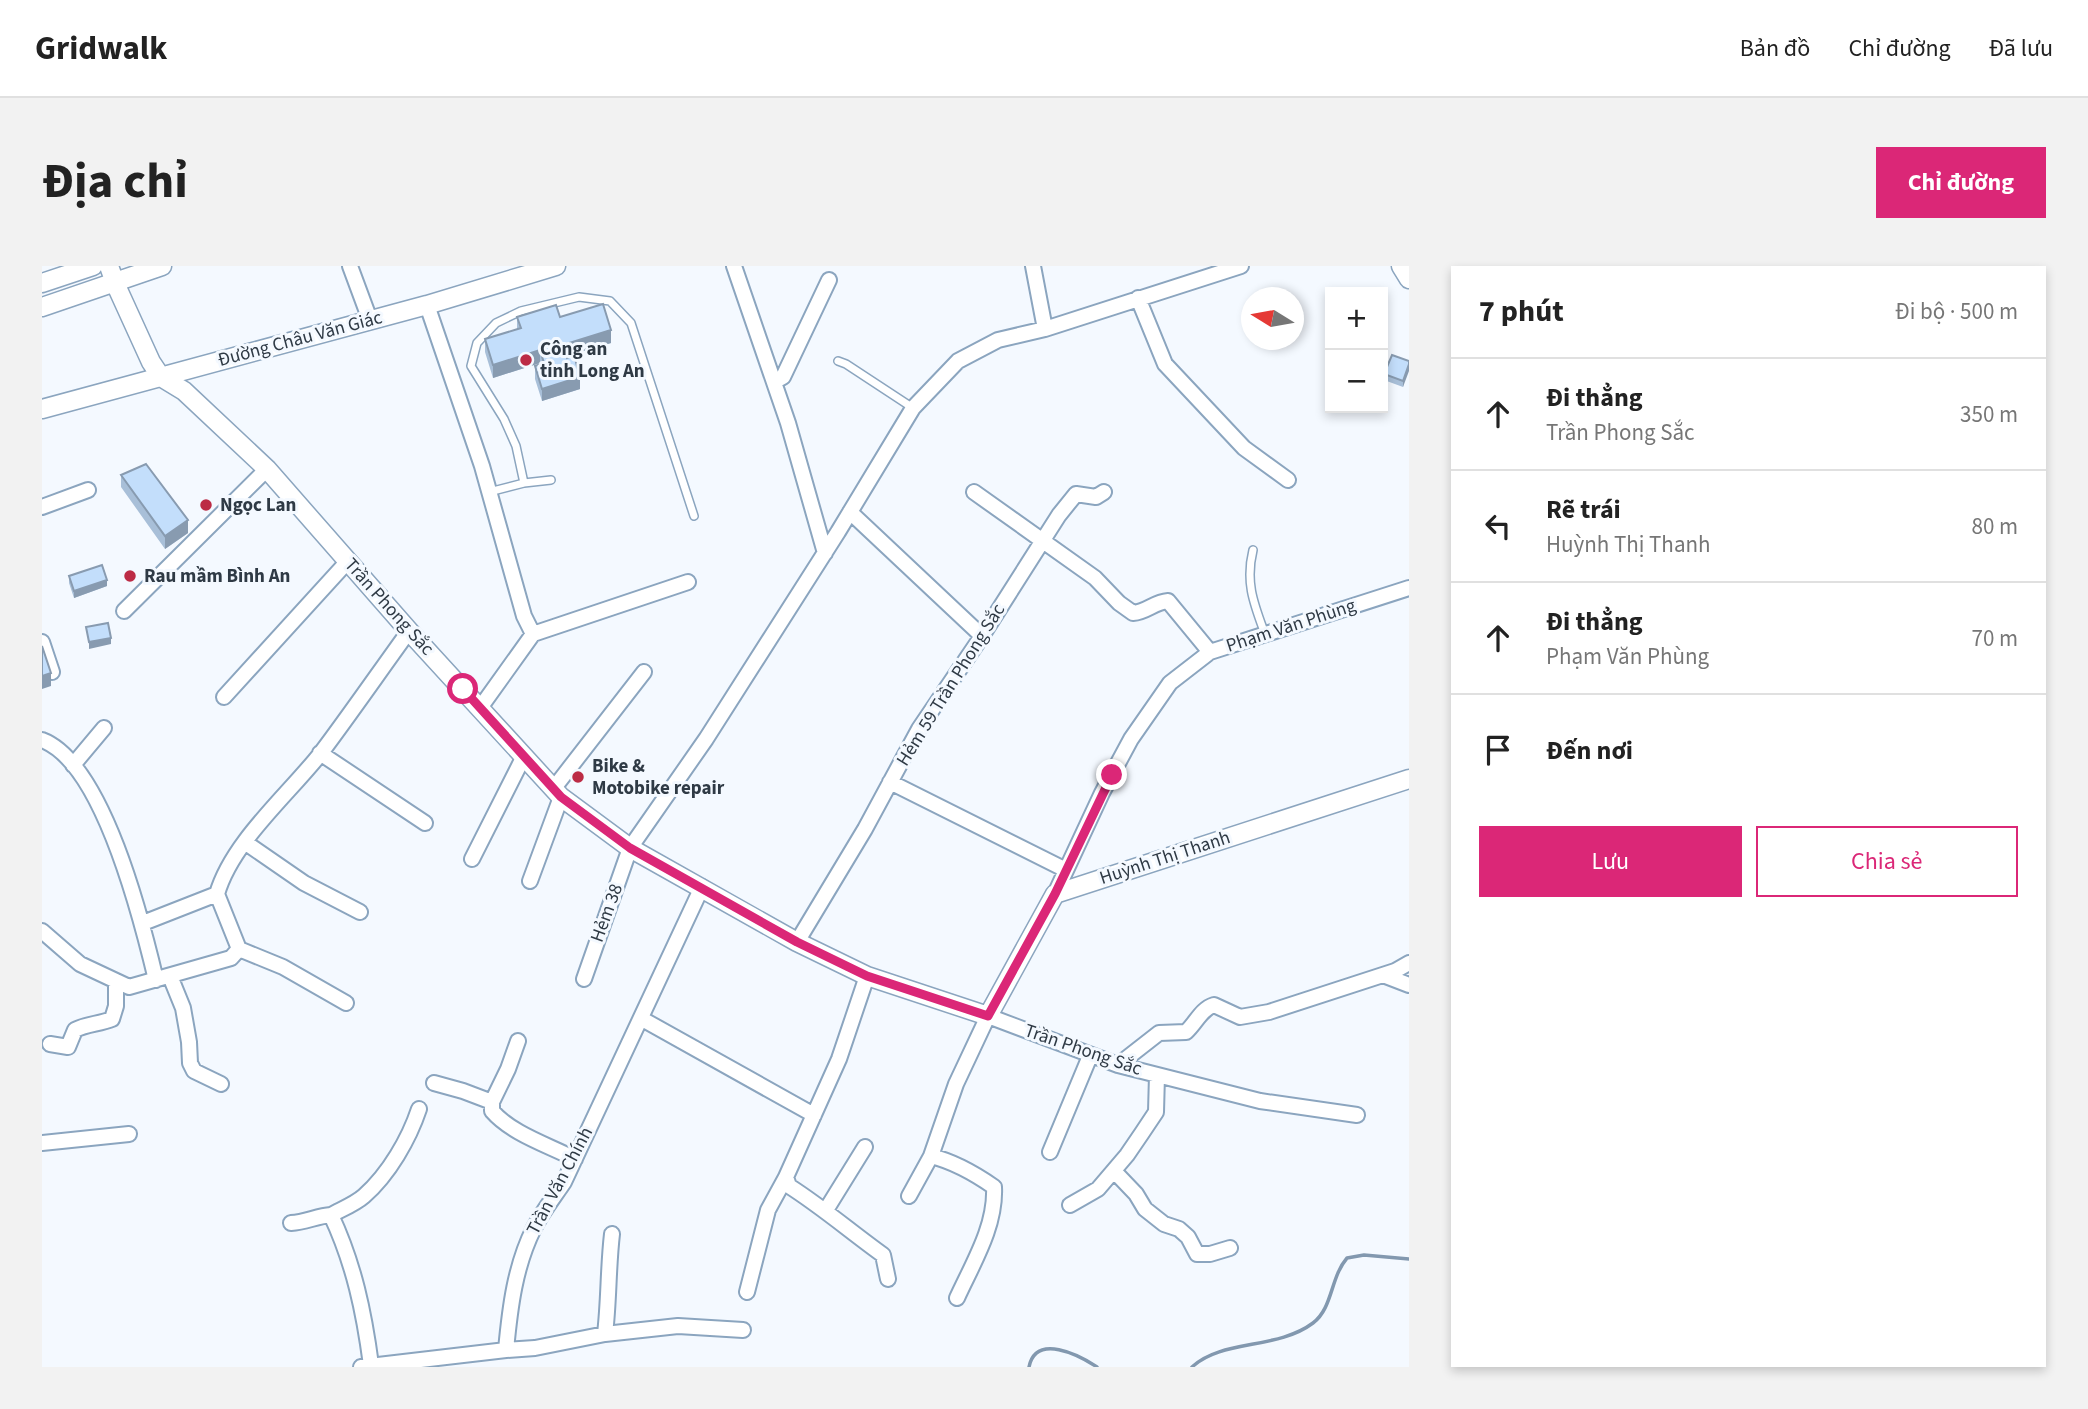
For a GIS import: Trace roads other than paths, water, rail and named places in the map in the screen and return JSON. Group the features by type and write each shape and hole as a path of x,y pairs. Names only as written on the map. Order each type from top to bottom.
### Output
{"street":[{"path":"42,283 93,266"},
{"path":"42,307 112,275 162,266"},
{"path":"350,266 370,320"},
{"name":"Đường Châu Văn Giác","path":"42,409 427,305 556,266"},
{"path":"734,266 774,382 825,552"},
{"path":"1034,266 1045,329"},
{"name":"Hẻm 38","path":"584,979 630,848 706,738 913,408 958,361 998,340 1045,329 1241,266"},
{"path":"1401,266 1409,279"},
{"path":"112,275 151,362 162,377"},
{"path":"774,382 783,376 830,281"},
{"path":"1138,298 1165,364 1244,448 1288,480"},
{"path":"427,305 489,492 524,616 533,634"},
{"name":"Trần Phong Sắc","path":"162,377 184,391 267,469 409,631 557,792 630,848 797,942 867,976 988,1016 1118,1065 1260,1101 1357,1115"},
{"path":"124,611 267,469"},
{"path":"42,507 88,490"},
{"path":"974,492 1095,578 1119,603 1133,613 1146,612 1156,602 1168,601 1210,652"},
{"name":"Hẻm 59 Trần Phong Sắc","path":"797,942 865,829 919,729 1042,540 1076,494 1096,497 1104,492"},
{"path":"850,512 982,636"},
{"path":"224,697 348,561"},
{"path":"480,708 533,634 688,582"},
{"name":"Phạm Văn Phùng","path":"1055,894 1102,793 1131,739 1170,683 1210,652 1409,588"},
{"path":"346,1003 282,967 239,949 217,894 222,877 246,843 320,753 409,631"},
{"path":"42,642 52,672"},
{"path":"530,881 557,792 643,671"},
{"path":"73,765 104,728"},
{"path":"42,740 73,765 87,786 127,870 163,978 183,1008 190,1063 194,1071 221,1084"},
{"path":"320,753 425,823"},
{"path":"472,859 524,756"},
{"name":"Huỳnh Thị Thanh","path":"1055,894 1409,779"},
{"path":"890,782 1066,870"},
{"path":"246,843 304,883 360,912"},
{"name":"Trần Văn Chính","path":"506,1350 516,1275 524,1250 536,1225 564,1182 702,887"},
{"path":"143,923 217,894"},
{"path":"909,1196 932,1156 956,1084 988,1016 1055,894"},
{"path":"42,931 80,964 128,987 231,958 239,949"},
{"path":"1118,1065 1159,1034 1186,1032 1197,1022 1205,1008 1214,1005 1240,1017 1269,1012 1409,964"},
{"path":"1383,975 1409,985"},
{"path":"747,1292 768,1210 786,1177 839,1059 867,976"},
{"path":"50,1044 68,1047 75,1030 84,1025 113,1019 116,981"},
{"path":"642,1019 814,1115"},
{"path":"518,1041 492,1102 492,1111 498,1118 575,1159"},
{"path":"1050,1152 1090,1056"},
{"path":"1070,1205 1098,1189 1127,1155 1156,1112 1157,1075"},
{"path":"434,1083 492,1102"},
{"path":"291,1223 307,1222 320,1216 331,1215 364,1196 388,1168 413,1126 419,1108"},
{"path":"42,1143 129,1134"},
{"path":"826,1210 865,1147"},
{"path":"932,1156 949,1161 994,1187 995,1205 990,1222 957,1298"},
{"path":"1114,1171 1136,1194 1145,1209 1164,1224 1179,1229 1188,1237 1197,1254 1210,1254 1230,1248"},
{"path":"786,1177 789,1186 826,1210 883,1255 888,1279"},
{"path":"331,1215 346,1247 358,1285 366,1366 535,1348 605,1335 678,1326 743,1330"},
{"path":"605,1335 612,1234"}],"lane":[{"path":"524,483 516,446 504,419 471,366 477,343 496,323 521,311 579,297 610,301 631,323 694,516"},
{"path":"838,361 913,408"},
{"path":"489,492 524,483 551,480"},
{"path":"1253,550 1250,592 1265,634"}],"waterway":[{"path":"1192,1367 1218,1352 1283,1337 1313,1323 1320,1317 1337,1274 1347,1258 1364,1255 1409,1259"},
{"path":"1029,1367 1033,1357 1040,1351 1049,1349 1080,1357 1097,1367"}],"place":[{"name":"Công an tỉnh Long An","path":"526,360"},
{"name":"Ngọc Lan","path":"206,505"},
{"name":"Rau mầm Bình An","path":"130,576"},
{"name":"Bike & Motobike repair","path":"578,777"}]}
